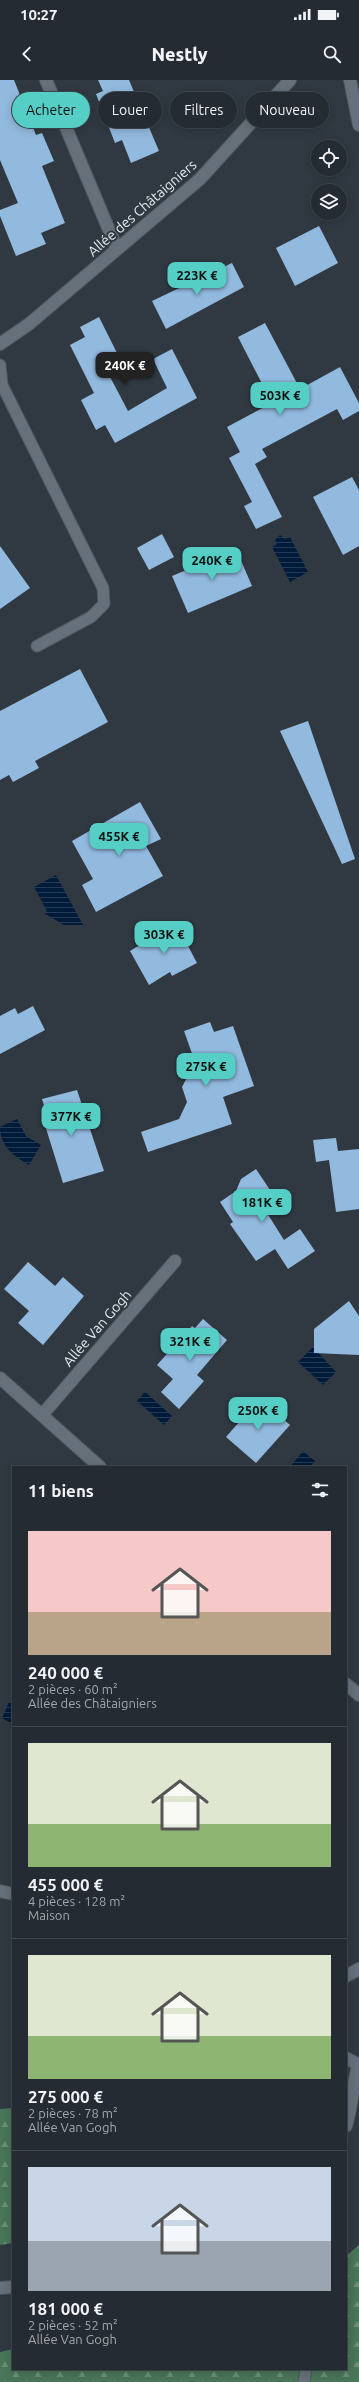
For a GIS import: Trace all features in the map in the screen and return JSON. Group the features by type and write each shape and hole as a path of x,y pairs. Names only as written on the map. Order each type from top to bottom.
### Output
{"street":[{"path":"46,80 117,249"},
{"name":"Allée des Châtaigniers","path":"0,344 30,324 200,179 290,80"},
{"path":"350,80 359,125"},
{"name":"Allée Van Gogh","path":"42,1415 175,1261"},
{"path":"0,1378 99,1466"},
{"path":"347,1685 359,1695"},
{"path":"0,1891 12,1894"},
{"path":"347,1975 359,1969"},
{"path":"347,2059 359,2065 352,2091 352,2104 347,2122"},
{"path":"0,2288 12,2287"}],"lane":[{"path":"0,365 2,385 102,588 104,604 91,617 37,646"},
{"path":"304,2382 306,2370"}],"green space":[{"path":"12,2108 12,2243 0,2245 0,2109"},
{"path":"359,2245 359,2382 0,2382 0,2352 12,2349 12,2370 347,2370 347,2255"}],"water":[{"path":"280,535 285,539 290,537 308,572 290,582 272,547 277,544 275,540"},
{"path":"56,875 83,925 64,925 44,913 47,911 34,887"},
{"path":"17,1119 26,1136 41,1145 29,1165 13,1154 2,1140 0,1127"},
{"path":"313,1347 336,1372 323,1385 298,1362"},
{"path":"145,1392 172,1416 164,1425 137,1401"},
{"path":"303,1451 315,1461 311,1466 291,1466"},
{"path":"9,1702 12,1704 12,1723 2,1718"}],"building":[{"path":"0,80 14,80 19,92 12,92 12,128 33,128 36,135 42,133 54,161 42,166 65,223 41,233 46,244 16,256 0,216 0,210 18,203 0,160"},
{"path":"98,80 129,80 134,92 101,92 103,91"},
{"path":"109,128 149,128 159,151 131,163 122,140 115,143"},
{"path":"319,226 338,263 295,286 276,248"},
{"path":"232,263 244,287 166,329 152,301"},
{"path":"99,317 123,365 108,373 128,411 167,388 153,359 172,349 197,398 115,443 105,425 96,430 81,400 94,393 70,345 85,337 80,327"},
{"path":"265,323 300,389 340,367 359,403 359,411 343,420 337,409 262,449 267,457 255,464 282,517 256,529 244,506 252,502 229,458 240,452 227,427 272,403 238,337"},
{"path":"352,477 359,490 359,546 343,555 313,497"},
{"path":"162,534 174,557 149,570 137,548"},
{"path":"0,546 30,588 0,609"},
{"path":"236,549 252,586 188,613 172,576"},
{"path":"80,669 108,722 35,761 39,768 13,782 9,775 0,780 0,711"},
{"path":"308,721 355,859 342,864 280,731"},
{"path":"140,802 161,839 146,846 163,876 96,912 82,885 93,879 72,841"},
{"path":"176,923 197,963 172,976 170,972 149,985 130,951"},
{"path":"33,1006 45,1030 0,1054 0,1016 15,1008 18,1014"},
{"path":"210,1022 214,1032 233,1026 254,1086 223,1097 232,1124 148,1152 141,1132 179,1119 187,1102 182,1087 195,1062 184,1031"},
{"path":"77,1090 104,1171 63,1183 45,1125 50,1124 42,1099"},
{"path":"336,1138 338,1151 359,1149 359,1209 336,1212 329,1160 316,1162 313,1140"},
{"path":"256,1169 270,1190 267,1213 284,1240 300,1229 315,1251 288,1269 275,1249 256,1261 230,1224 233,1222 220,1202 236,1191 241,1179"},
{"path":"28,1262 55,1286 63,1277 84,1296 43,1345 18,1323 29,1311 4,1289"},
{"path":"349,1301 359,1316 359,1355 314,1353 314,1329"},
{"path":"203,1319 227,1340 197,1375 204,1381 179,1409 161,1392 173,1379 157,1365 192,1326 195,1328"},
{"path":"260,1398 290,1425 256,1463 226,1437"}]}
